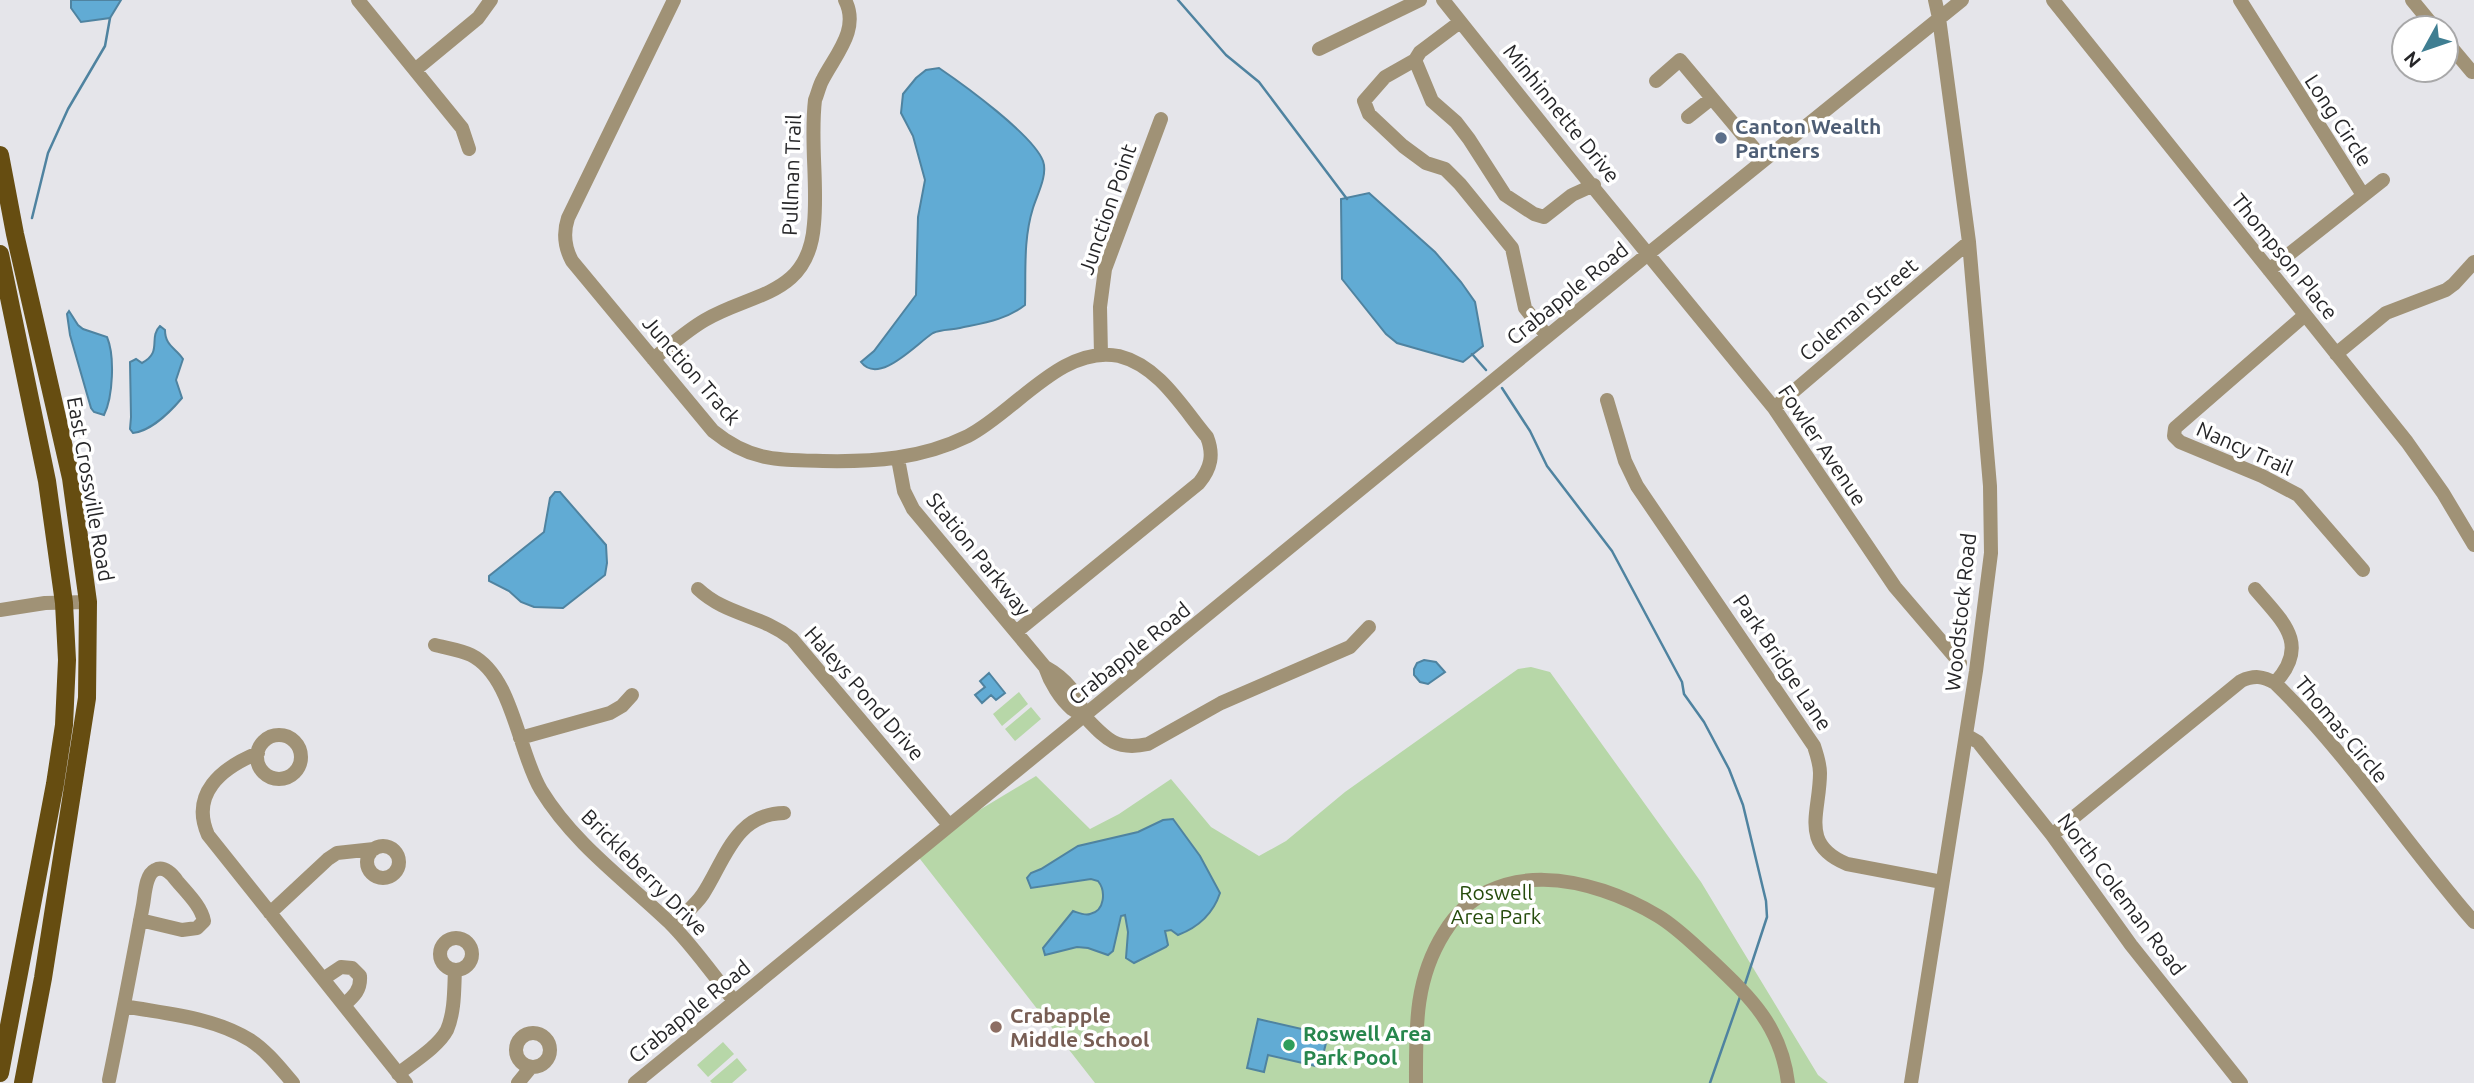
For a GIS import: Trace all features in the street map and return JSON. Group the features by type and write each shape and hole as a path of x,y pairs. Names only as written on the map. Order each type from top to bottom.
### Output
{"main road":[{"name":"East Crossville Road","path":"0,155 15,234 71,478 88,602 88,698 43,978 23,1083"},
{"name":"East Crossville Road","path":"0,254 47,481 64,603 67,660 64,725 36,891 0,1073"}],"street":[{"path":"358,0 462,128 469,149"},
{"path":"415,70 478,18 491,0"},
{"name":"Junction Track","path":"674,0 568,218 564,234 567,253 572,261 713,431 746,453 780,460 865,462 898,459 936,449 969,435 1000,416 1063,365 1081,358 1101,355 1132,360 1157,376 1207,438 1212,460 1207,473 1199,482 1016,632"},
{"name":"Pullman Trail","path":"653,359 682,335 706,320 768,294 782,285 793,276 808,253 814,222 815,100 821,81 848,36 850,15 845,0"},
{"path":"1319,49 1420,0"},
{"name":"Minhinnette Drive","path":"1443,0 1648,254"},
{"name":"Woodstock Road","path":"1911,1083 1988,587 1991,519 1969,242 1935,0"},
{"name":"Crabapple Road","path":"635,1083 1763,159 1962,0"},
{"name":"Thompson Place","path":"2053,0 2407,442 2443,493 2474,545"},
{"name":"Long Circle","path":"2239,0 2363,195 2269,270"},
{"path":"2412,0 2424,14"},
{"path":"1460,22 1420,52 1415,60 1385,77 1364,101 1369,114 1403,146 1426,163 1445,169 1512,248 1525,308 1547,336"},
{"path":"2460,58 2472,72"},
{"path":"1415,60 1432,102 1456,122 1505,195 1534,214 1544,217 1572,195 1594,186"},
{"path":"1656,81 1680,60 1763,159"},
{"path":"1688,117 1712,98"},
{"name":"Junction Point","path":"1101,355 1100,307 1105,269 1161,120"},
{"path":"2363,195 2383,180"},
{"name":"Coleman Street","path":"1774,408 1969,242"},
{"name":"Fowler Avenue","path":"1648,254 1774,408 1895,587 1960,663"},
{"path":"2336,354 2386,313 2446,290 2455,284 2474,262"},
{"name":"Nancy Trail","path":"2305,315 2169,426 2180,443 2262,476 2298,495 2364,570"},
{"name":"Park Bridge Lane","path":"1607,400 1625,461 1637,486 1814,746 1820,773 1814,825 1822,847 1833,859 1847,864 1942,882"},
{"name":"Station Parkway","path":"898,459 904,491 913,509 1045,667 1057,674 1081,700 1084,716 1095,730 1111,742 1126,746 1147,744 1221,703 1350,647 1369,627"},
{"name":"Haleys Pond Drive","path":"698,589 719,605 765,621 792,639 949,825"},
{"path":"2255,589 2284,623 2292,640 2289,664 2275,683"},
{"path":"0,610 88,602"},
{"name":"Brickleberry Drive","path":"435,645 470,654 495,678 508,702 530,768 549,802 606,868 673,926 734,1001"},
{"name":"Thomas Circle","path":"2052,835 2241,681 2257,676 2275,683 2320,730 2411,847 2474,922"},
{"path":"520,738 610,713 622,706 632,695"},
{"name":"North Coleman Road","path":"1966,736 1978,742 2052,835 2132,944 2241,1083"},
{"path":"258,753 240,760 204,795 202,821 208,835 402,1078 446,1031 453,1008 456,970"},
{"path":"673,926 702,895 726,851 742,831 761,817 784,813"},
{"path":"270,913 337,853 374,849"},
{"path":"107,1082 124,1006 140,920 149,876 156,870 163,869 172,874 202,913 204,921 197,928 185,930 140,920"},
{"path":"1416,1083 1414,1048 1418,1005 1429,965 1443,934 1453,920 1476,900 1503,886 1532,879 1560,880 1593,886 1659,916 1685,936 1743,990 1762,1013 1780,1044 1788,1083"},
{"path":"323,979 341,967 352,968 360,976 361,985 357,993 344,1005"},
{"path":"124,1006 207,1021 229,1029 252,1041 293,1083"},
{"path":"518,1083 531,1067"}],"green space":[{"name":"Roswell Area Park","path":"1531,667 1550,672 1701,882 1818,1075 1828,1083 1095,1083 913,850 1036,776 1090,829 1119,814 1171,779 1211,827 1259,856 1286,841 1345,792 1518,669"},
{"path":"1019,692 1028,704 1002,726 993,714"},
{"path":"1031,707 1041,719 1015,741 1005,729"},
{"path":"723,1042 734,1054 708,1077 697,1065"},
{"path":"737,1058 747,1070 732,1083 710,1081"}],"water":[{"path":"71,0 121,0 110,18 81,22 71,8"},
{"path":"939,68 1012,125 1037,150 1043,161 1043,179 1028,232 1025,305 994,320 933,333 898,360 878,369 869,368 861,362 874,351 916,295 918,217 925,180 913,136 901,113 903,94 916,78 926,70"},
{"path":"1369,193 1435,252 1475,302 1483,346 1463,362 1397,343 1386,334 1342,279 1341,199"},
{"path":"69,311 78,325 107,337 110,345 112,376 104,415 91,408 70,335 67,314"},
{"path":"160,326 165,330 169,343 183,359 176,380 182,398 154,424 133,433 130,429 130,362 136,359 142,363 148,359 154,350 155,335"},
{"path":"555,492 560,492 606,545 605,575 563,608 534,607 521,602 509,591 489,581 489,576 544,532 550,498"},
{"path":"1424,660 1436,662 1445,672 1428,684 1420,682 1414,675 1417,663"},
{"path":"989,673 1005,693 996,700 991,695 982,703 975,695 985,687 980,681"},
{"path":"1173,819 1200,856 1220,893 1204,919 1178,935 1171,930 1165,931 1168,945 1134,963 1126,958 1128,932 1125,915 1121,916 1113,951 1108,955 1077,947 1045,955 1043,948 1073,911 1088,915 1099,909 1103,900 1102,890 1098,881 1091,879 1031,888 1027,878 1031,873 1078,846 1138,832 1163,820"},
{"name":"Roswell Area Park Pool","path":"1258,1019 1328,1035 1320,1067 1268,1055 1264,1072 1247,1068"}],"waterway":[{"path":"1178,0 1226,55 1259,82 1347,199"},
{"path":"32,218 48,153 68,109 105,46 110,18"},
{"path":"1472,354 1486,370"},
{"path":"1502,388 1530,431 1547,466 1612,551 1682,682 1684,694 1704,722 1729,769 1743,805 1766,901 1767,917 1745,984"},
{"path":"1710,1083 1740,997"}],"place":[{"name":"Canton Wealth Partners","path":"1721,138"},
{"name":"Crabapple Middle School","path":"996,1027"},
{"name":"Roswell Area Park Pool","path":"1289,1045"}]}
